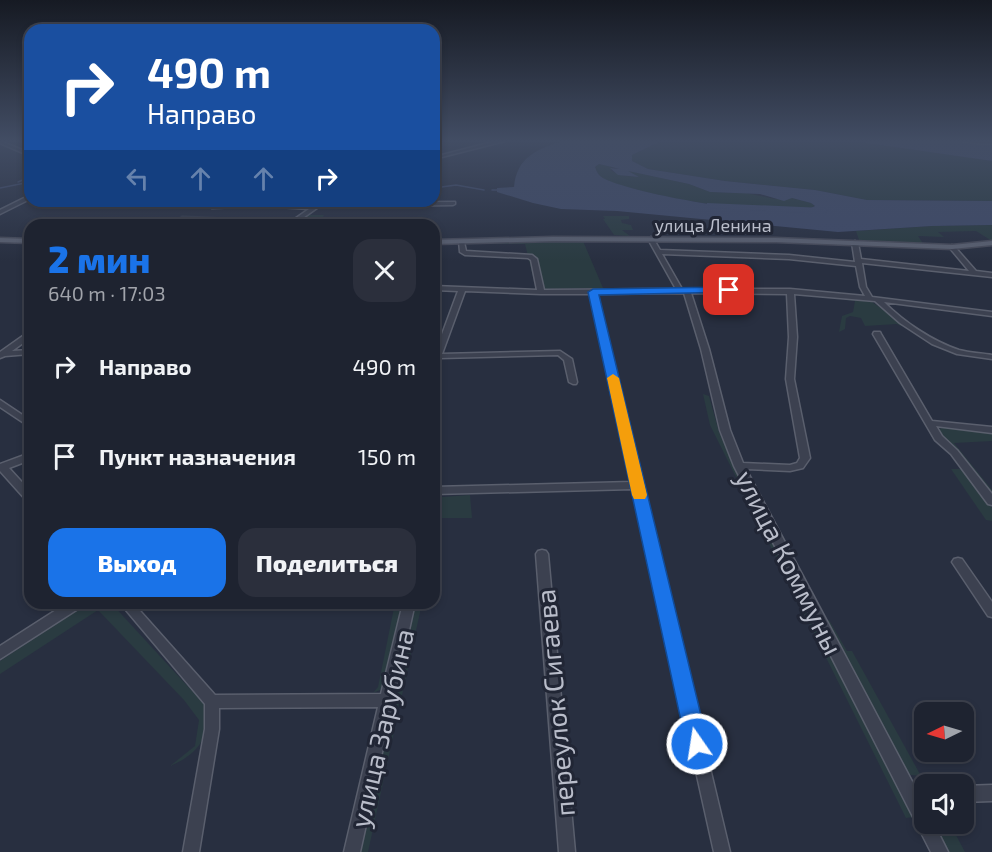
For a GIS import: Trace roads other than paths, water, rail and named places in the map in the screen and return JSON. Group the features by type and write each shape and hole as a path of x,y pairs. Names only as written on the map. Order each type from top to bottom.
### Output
{"main road":[{"path":"0,240 24,241"},
{"name":"улица Ленина","path":"440,242 776,240 952,247 992,243"}],"street":[{"path":"0,212 24,200"},
{"path":"440,203 453,203"},
{"path":"297,219 314,207"},
{"name":"улица Коммуны","path":"651,239 684,291 705,349 725,430 739,466 914,789"},
{"path":"461,242 465,254 530,256 534,259 541,292"},
{"path":"855,243 862,287 868,298"},
{"path":"952,247 974,273"},
{"path":"658,252 789,256 992,275"},
{"path":"440,288 541,292 790,291 878,299 992,314"},
{"path":"440,346 462,290"},
{"path":"739,466 790,468 800,466 805,458 790,379 793,337 790,291"},
{"path":"593,292 722,852"},
{"path":"878,299 894,316 940,344 960,352 992,357"},
{"path":"877,334 938,438 954,452 992,501"},
{"path":"1,355 24,339"},
{"path":"1,355 24,353"},
{"path":"440,359 560,353 568,358 573,381"},
{"path":"0,403 24,420"},
{"path":"929,423 992,430"},
{"path":"24,459 2,468 24,490"},
{"path":"440,491 637,485"},
{"name":"переулок Сигаева","path":"542,554 567,852"},
{"path":"958,562 992,612"},
{"path":"0,653 68,609"},
{"path":"131,609 212,702 212,729 191,852"},
{"name":"улица Зарубина","path":"352,852 408,609"},
{"path":"212,702 387,700"},
{"path":"974,794 992,793"},
{"name":"улица Коммуны","path":"931,834 940,852"}],"water":[{"path":"515,181 611,181 675,198 774,211 799,210 815,206 792,198 784,201 760,194 710,192 674,181 723,181 815,190 867,200 992,201 992,225 838,232 617,211 561,209 497,192 497,188 514,187"}],"waterway":[{"path":"0,188 24,183"},
{"path":"440,187 456,185 484,190"},
{"path":"492,190 497,190"},
{"path":"710,205 824,211"}]}
